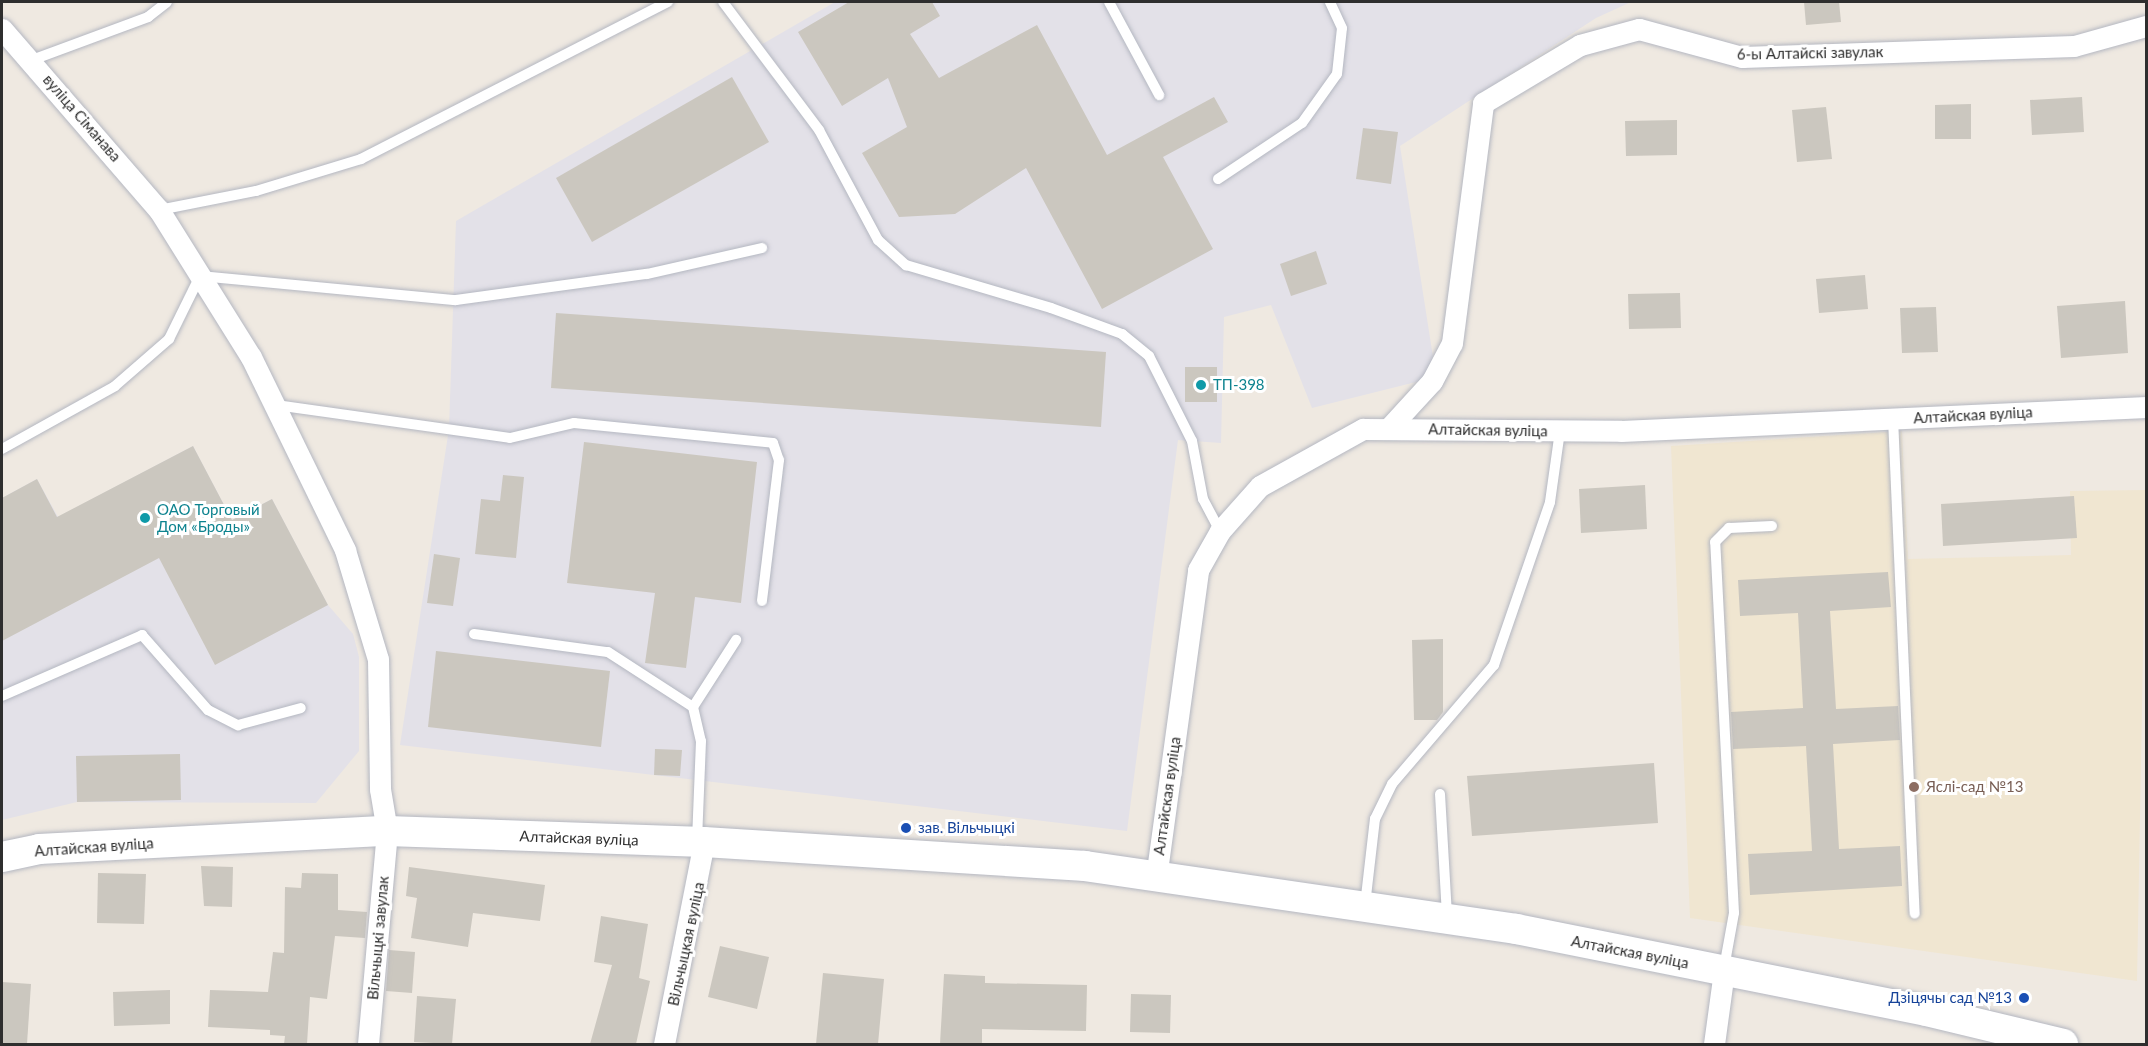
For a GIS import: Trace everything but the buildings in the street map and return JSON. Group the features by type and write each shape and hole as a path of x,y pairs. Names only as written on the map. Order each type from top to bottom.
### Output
{"main road":[{"name":"Алтайская вуліца","path":"2,857 39,849 387,831 700,842 1085,866 1447,920 1724,971 2063,1044"}],"street":[{"name":"6-ы Алтайскі завулак","path":"1388,429 1432,381 1452,343 1483,103 1580,45 1639,29 1742,57 2074,46 2146,26"},
{"name":"вуліца Сіманава","path":"2,28 32,60 159,210 276,405"},
{"name":"Вільчыцкі завулак","path":"276,405 345,550 374,632 387,831 368,1044"},
{"name":"Алтайская вуліца","path":"1156,878 1198,570 1220,531 1260,486 1363,429 1560,431 2146,407"},
{"name":"Вільчыцкая вуліца","path":"664,1044 700,842"},
{"path":"1714,1044 1724,971"}],"lane":[{"path":"32,60 148,16 167,2"},
{"path":"159,210 256,191 361,159 668,2"},
{"path":"723,2 819,130 879,240 906,265 1051,308 1122,334 1149,356 1192,441 1203,499 1220,531"},
{"path":"1109,2 1159,95"},
{"path":"1218,179 1302,123 1338,74 1342,28 1329,2"},
{"path":"2,449 115,386 169,339 200,276 456,300 647,274 762,248"},
{"path":"276,405 510,438 574,423 773,443 779,460 762,601"},
{"path":"1893,418 1915,914"},
{"path":"1365,908 1375,819 1392,784 1494,665 1550,502 1560,431"},
{"path":"1724,971 1734,913 1714,542 1729,528 1772,526"},
{"path":"474,634 608,652 693,707 702,741 700,842"},
{"path":"2,696 142,635 208,710 238,725 302,708"},
{"path":"693,707 736,640"},
{"path":"1440,794 1447,920"}],"shaded area":[{"path":"835,2 1631,2 1596,18 1400,146 1433,357 1424,380 1312,408 1271,305 1224,317 1221,443 1178,440 1127,831 400,745 449,429 456,221"},
{"name":"Яслі-сад №13","path":"1902,431 1908,559 2071,555 2070,491 2146,490 2137,981 1690,918 1671,446"},
{"path":"193,446 232,520 272,499 328,605 353,634 359,657 359,751 316,803 77,802 2,820 2,498 37,479 58,517"}],"place":[{"name":"ТП-398","path":"1201,385"},
{"name":"ОАО Торговый Дом «Броды»","path":"145,518"},
{"name":"Яслі-сад №13","path":"1914,787"},
{"name":"зав. Вільчыцкі","path":"906,828"},
{"name":"Дзіцячы сад №13","path":"2024,998"}]}
